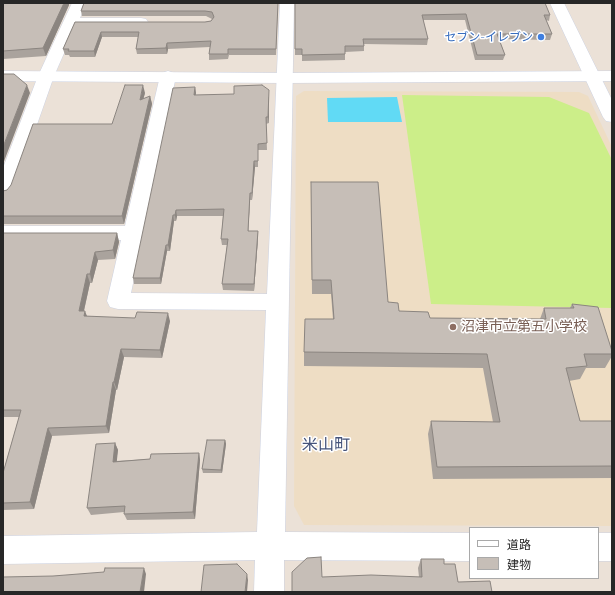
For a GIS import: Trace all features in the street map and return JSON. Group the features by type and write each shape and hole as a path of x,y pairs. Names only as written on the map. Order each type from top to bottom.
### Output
{"street":[{"path":"3,193 46,76 79,3"},
{"path":"269,592 272,546 277,302 287,3"},
{"path":"557,3 612,117"},
{"path":"71,22 158,22"},
{"path":"3,76 285,78 612,76"},
{"path":"168,76 118,301 277,302"},
{"path":"3,232 133,233"},
{"path":"3,550 272,546 469,547"},
{"path":"599,547 612,547"}],"shaded area":[{"name":"沼津市立第五小学校","path":"304,91 579,92 588,96 612,147 612,526 304,525 294,506 296,96"}],"green space":[{"path":"402,95 549,97 589,113 612,160 612,308 431,304"}],"water":[{"path":"397,97 402,122 328,122 327,98"}],"building":[{"path":"3,3 64,3 43,48 3,51"},
{"path":"84,3 278,3 276,49 228,49 228,54 209,54 211,41 167,43 166,48 136,49 139,32 101,32 94,51 68,51 69,49 63,49 75,22 205,22 211,21 214,17 212,12 205,11 81,11"},
{"path":"295,3 545,3 550,15 544,15 552,34 497,34 505,55 477,55 466,14 422,15 428,39 363,39 364,46 345,46 345,54 302,55 302,49 295,49"},
{"path":"3,74 14,74 27,85 3,147"},
{"path":"125,85 143,85 140,100 150,96 122,216 3,216 3,191 7,190 11,185 33,124 112,124"},
{"path":"262,85 269,90 268,117 266,117 267,143 258,144 258,161 254,161 252,193 250,193 248,231 258,231 254,284 222,284 228,239 221,239 224,209 176,210 175,215 173,215 160,278 133,278 173,88 195,87 194,95 234,94 234,86"},
{"path":"311,182 378,182 388,302 398,303 399,311 428,312 430,318 546,319 544,308 574,308 572,304 598,307 612,354 584,354 587,366 566,368 580,421 612,421 612,466 437,467 431,421 500,422 487,354 304,352 305,319 334,319 331,280 312,280"},
{"path":"3,233 117,233 113,250 95,252 90,274 87,274 79,311 85,311 84,316 135,318 137,312 168,313 160,350 121,349 113,382 106,426 48,428 30,502 3,503 3,473 21,410 3,410"},
{"path":"207,440 225,440 221,470 202,469"},
{"path":"115,443 113,462 150,459 151,454 199,453 193,512 124,514 125,506 87,508 96,444"},
{"path":"321,557 322,577 371,575 422,577 421,559 444,559 444,564 455,564 458,582 490,581 492,592 292,592 292,572 307,558"},
{"path":"237,564 247,574 245,592 201,592 204,565"},
{"path":"105,568 144,568 140,592 3,592 3,577 53,576 104,572"}],"place":[{"name":"セブン-イレブン","path":"541,37"},
{"name":"沼津市立第五小学校","path":"453,327"}],"district":[{"name":"米山町","path":"326,445"}]}
